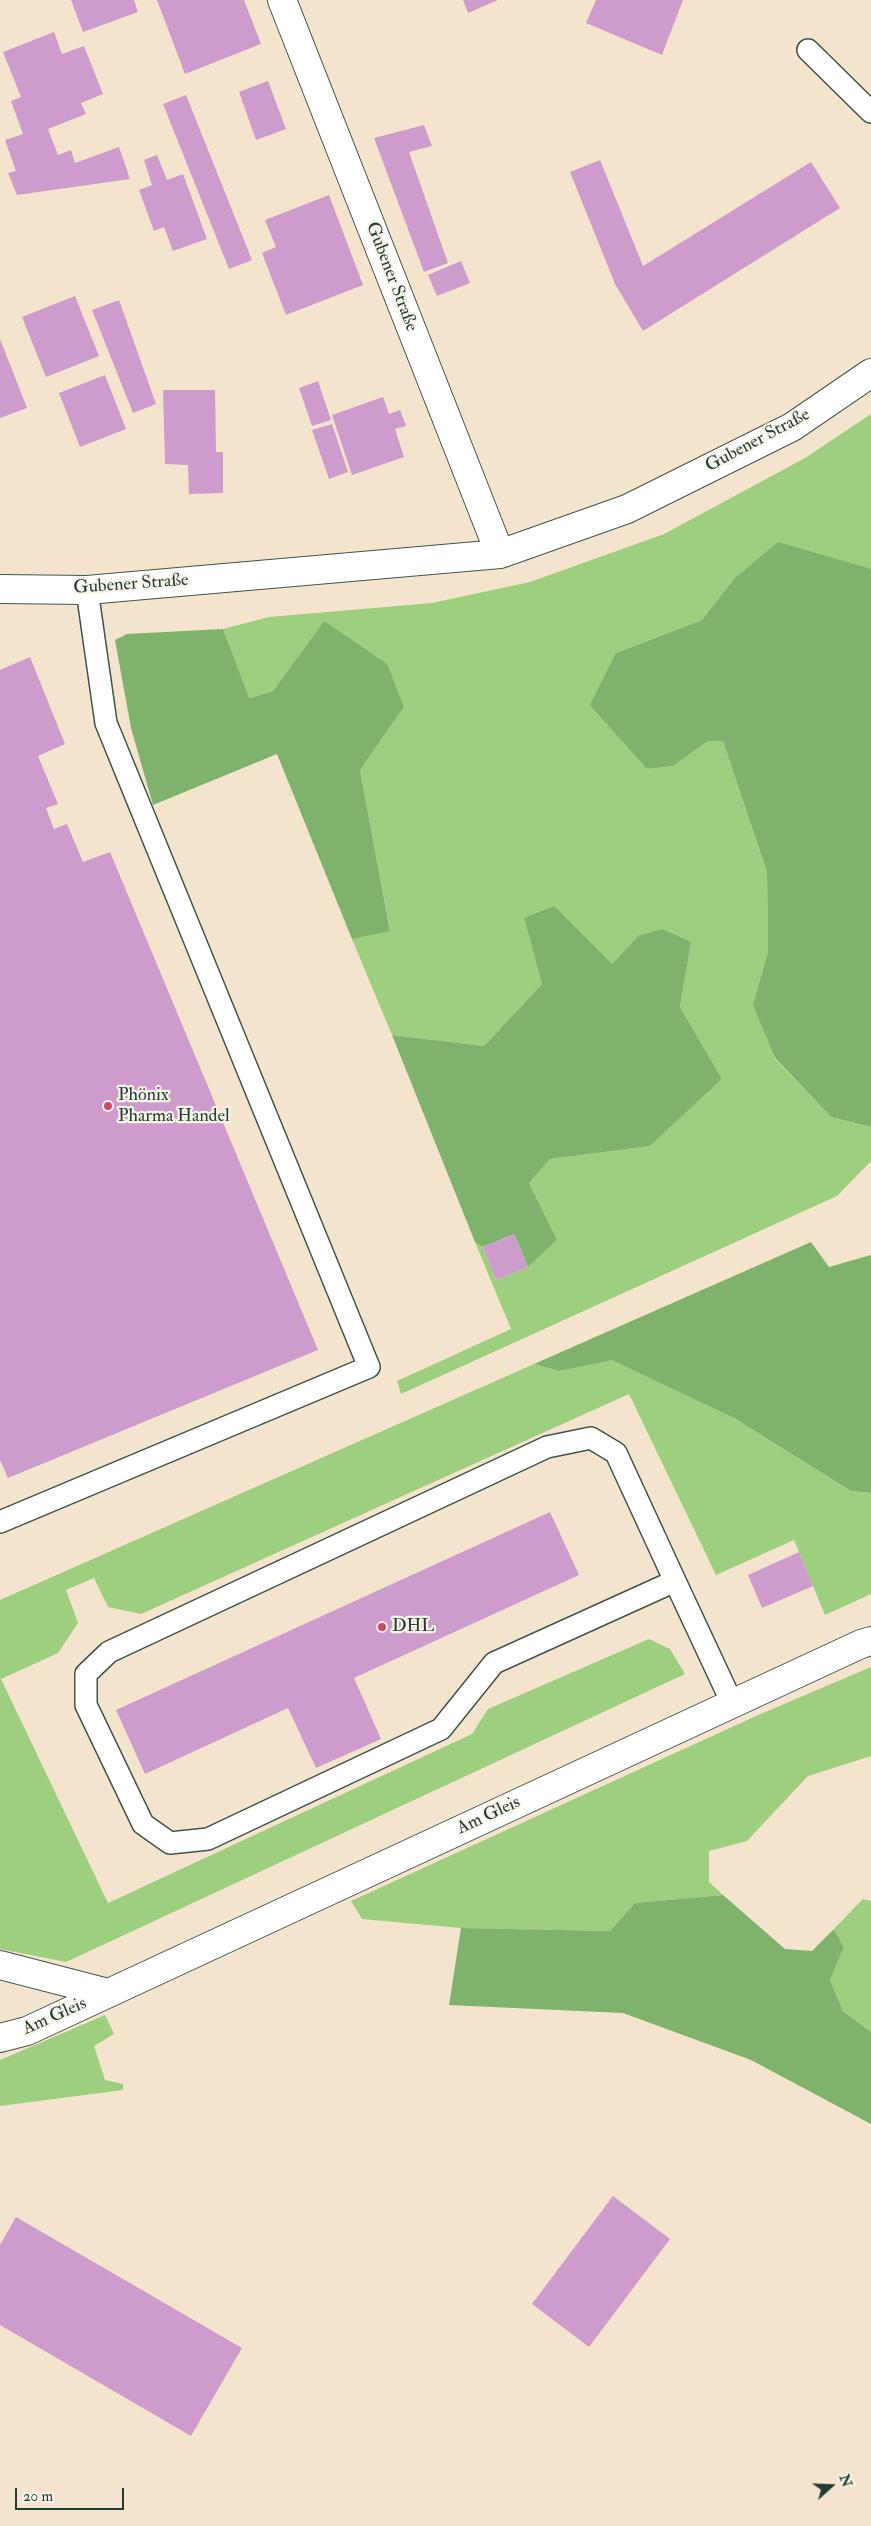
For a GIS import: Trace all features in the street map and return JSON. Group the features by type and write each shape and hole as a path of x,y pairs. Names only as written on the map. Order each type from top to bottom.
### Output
{"street":[{"name":"Gubener Straße","path":"282,0 500,554"},
{"name":"Gubener Straße","path":"0,589 87,590 500,554 627,509 792,427 871,373"},
{"name":"Am Gleis","path":"0,2038 27,2030 732,1703 871,1641"},
{"name":"Am Gleis","path":"0,1965 108,1993"}],"lane":[{"path":"808,50 871,112"},
{"path":"0,1522 369,1367 106,723 87,590"},
{"path":"675,1581 494,1663 441,1729 208,1839 170,1843 142,1824 86,1705 86,1674 109,1652 547,1447 591,1438 616,1454 732,1703"}],"green space":[{"path":"871,414 871,569 734,579 702,620 616,653 620,737 647,769 673,766 708,741 723,741 767,872 768,952 754,1003 775,1059 831,1117 871,1127 871,1161 837,1196 401,1394 397,1381 511,1329 475,1242 483,1247 496,1280 528,1267 557,1240 529,1183 550,1159 650,1146 722,1079 680,1007 691,942 638,936 612,964 524,918 542,984 484,1046 392,1035 352,939 390,930 360,770 404,707 324,621 273,691 248,698 223,629 269,617 432,603 530,582 664,534 805,458"},
{"path":"778,542 871,569 871,1127 831,1117 775,1058 753,1005 768,952 767,872 723,741 708,741 673,766 647,769 590,705 616,653 702,620 734,579"},
{"path":"324,621 387,664 404,707 360,770 390,931 352,939 277,754 153,805 131,728 115,640 127,634 223,629 249,698 273,691"},
{"path":"554,906 612,964 638,936 662,929 691,942 680,1007 722,1079 650,1146 550,1159 529,1183 557,1240 528,1267 514,1234 483,1247 475,1242 392,1035 484,1046 542,984 524,918"},
{"path":"811,1242 829,1267 871,1255 871,1493 851,1491 734,1418 612,1360 559,1371 534,1364"},
{"path":"612,1359 734,1418 851,1491 871,1493 871,1594 825,1615 794,1540 716,1575 629,1394 141,1614 108,1607 94,1578 66,1590 78,1623 58,1653 1,1679 108,1903 472,1734 488,1709 649,1639 670,1649 685,1674 66,1962 0,1949 0,1600 534,1364 559,1371"},
{"path":"871,1667 871,1756 808,1776 747,1841 709,1851 709,1882 723,1895 635,1903 610,1931 461,1928 362,1919 351,1901 756,1716"},
{"path":"723,1895 785,1949 812,1951 834,1929 844,1947 830,1980 843,2011 871,2032 871,2124 751,2060 623,2013 449,2005 461,1928 610,1931 635,1903"},
{"path":"863,1899 871,1901 871,2032 843,2011 830,1980 844,1947 834,1929"},
{"path":"105,2015 114,2034 94,2046 105,2080 123,2084 123,2090 0,2106 0,2060"}],"building":[{"path":"71,0 134,0 138,12 83,32"},
{"path":"157,0 244,0 261,44 185,74"},
{"path":"463,0 498,0 468,13"},
{"path":"596,0 683,0 662,55 586,23"},
{"path":"54,32 62,54 84,46 103,94 81,103 86,114 48,129 58,155 71,150 75,163 119,147 130,179 17,195 8,173 16,171 5,140 23,134 11,101 21,97 3,52"},
{"path":"268,81 286,129 256,140 239,92"},
{"path":"186,95 252,260 229,269 163,104"},
{"path":"424,125 432,146 409,152 448,263 424,272 374,138"},
{"path":"157,155 167,180 183,174 207,239 173,251 164,227 154,231 139,190 152,185 144,160"},
{"path":"600,160 643,266 811,162 840,208 643,331 615,284 570,172"},
{"path":"329,195 363,285 286,315 262,253 276,247 265,220"},
{"path":"461,261 470,283 437,296 428,275"},
{"path":"75,296 99,356 46,377 22,317"},
{"path":"119,300 156,404 133,413 92,310"},
{"path":"0,339 27,408 0,418"},
{"path":"105,375 126,429 80,447 59,393"},
{"path":"318,381 331,420 312,426 299,388"},
{"path":"163,390 215,390 216,452 223,452 223,493 189,494 188,465 165,464"},
{"path":"383,397 389,414 400,410 406,426 395,429 404,457 352,475 332,415"},
{"path":"332,424 348,472 329,479 312,430"},
{"name":"Phönix Pharma Handel","path":"30,657 65,744 38,756 58,804 46,808 54,829 67,824 83,862 110,852 318,1350 8,1478 0,1460 0,670"},
{"path":"514,1234 528,1267 496,1280 483,1247"},
{"name":"DHL","path":"550,1512 579,1575 354,1678 381,1739 316,1768 288,1708 145,1774 116,1710"},
{"path":"799,1552 813,1586 762,1608 748,1575"},
{"path":"613,2196 670,2239 589,2347 532,2304"},
{"path":"16,2217 242,2348 191,2436 0,2325 0,2245"}],"place":[{"name":"Phönix Pharma Handel","path":"108,1106"},
{"name":"DHL","path":"382,1627"}]}
